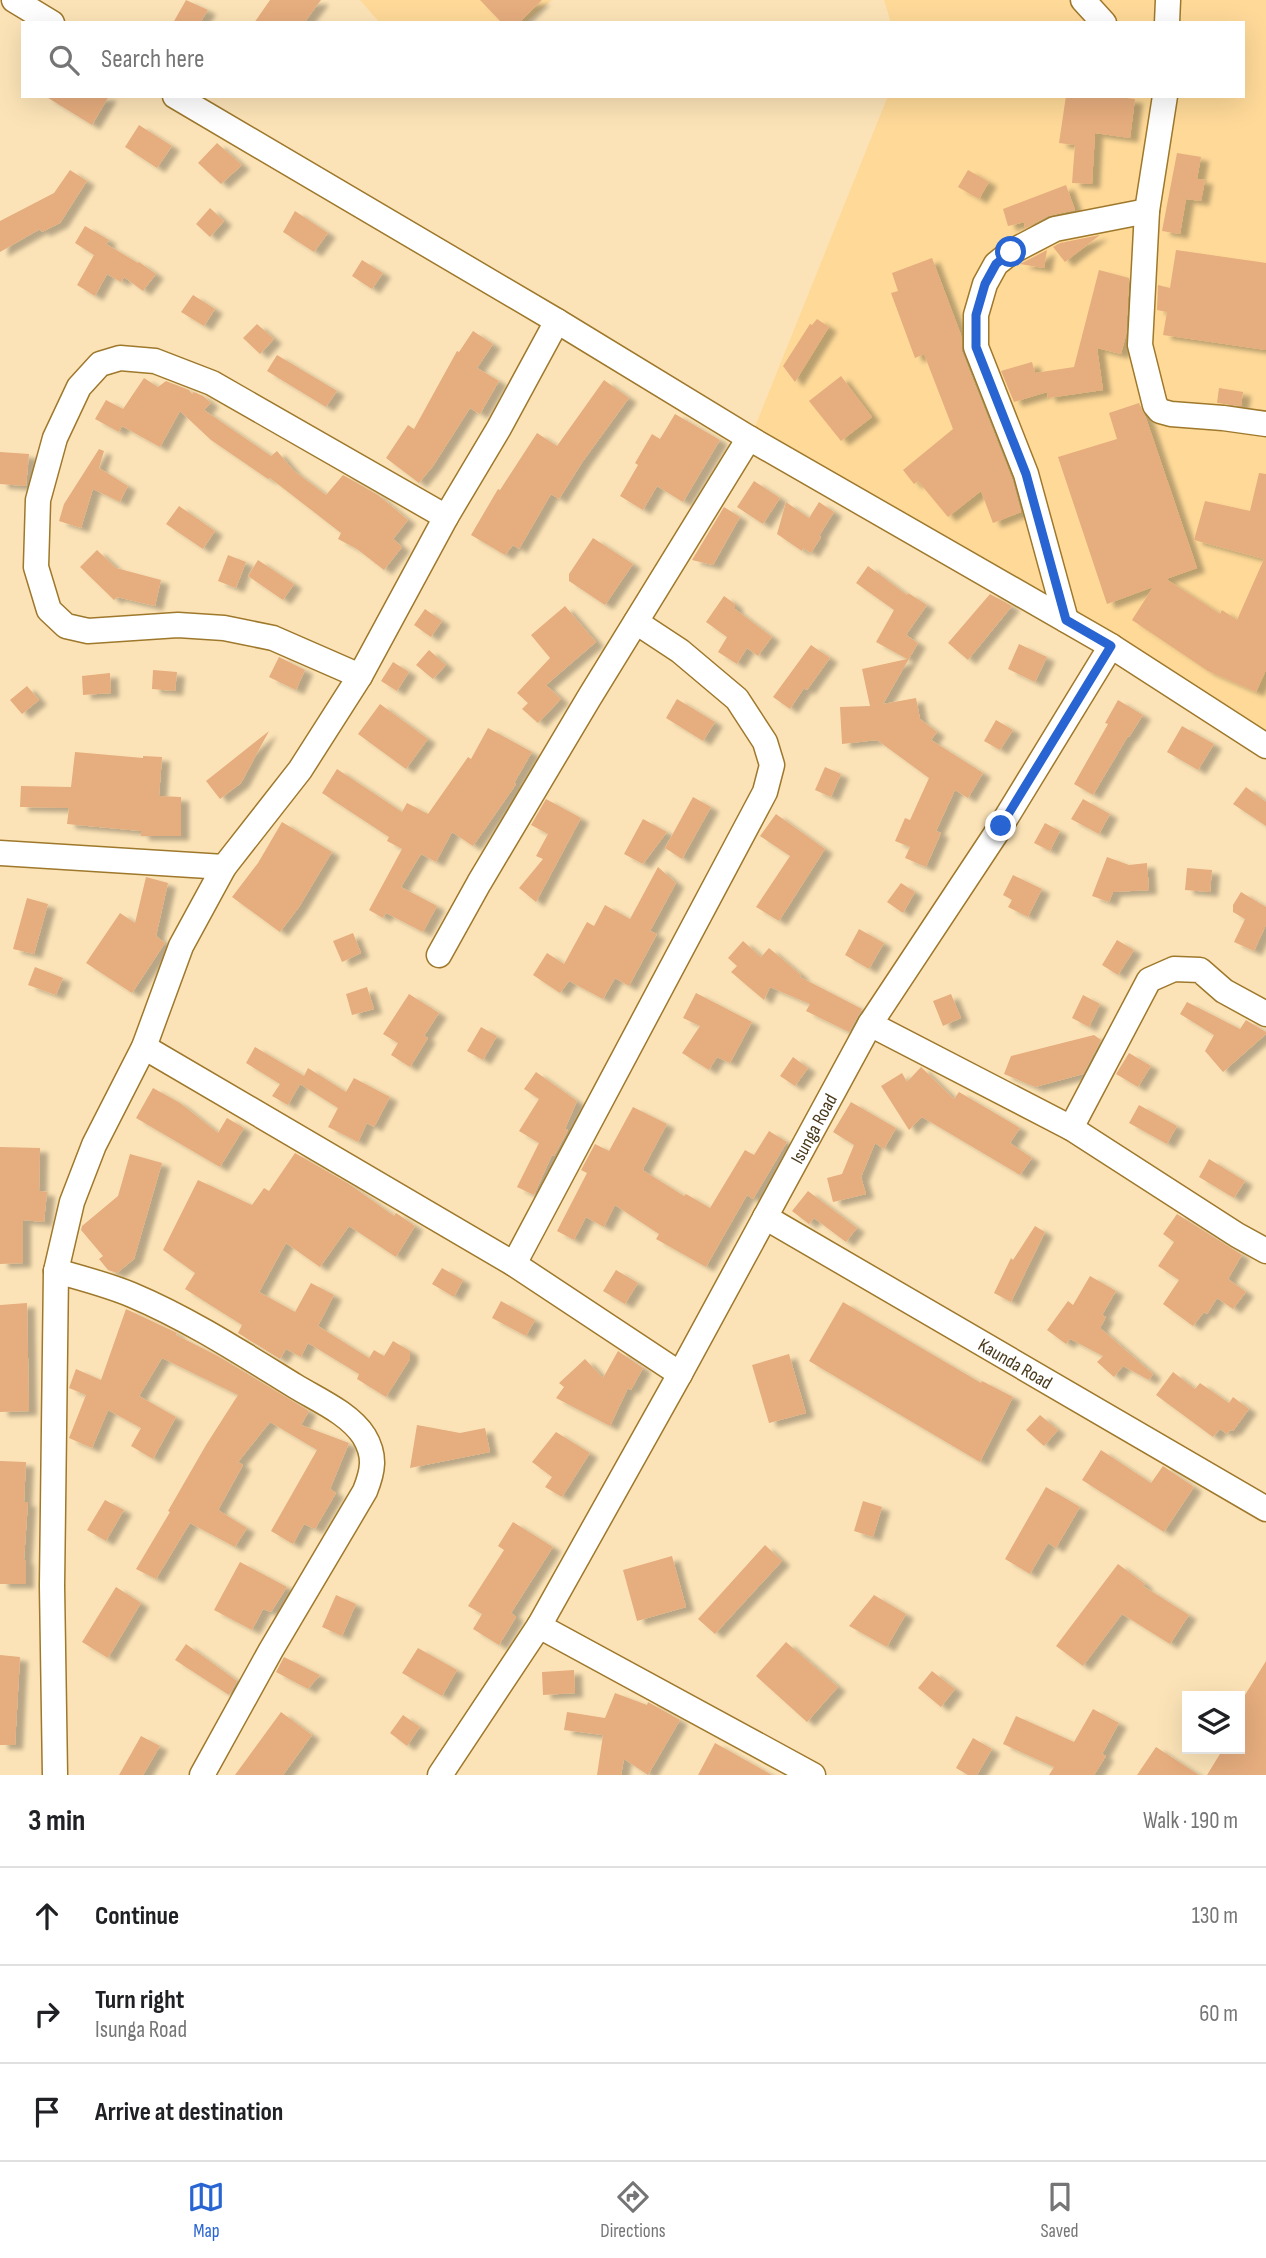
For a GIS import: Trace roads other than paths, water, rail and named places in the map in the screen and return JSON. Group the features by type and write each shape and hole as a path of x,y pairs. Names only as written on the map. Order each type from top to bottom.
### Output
{"street":[{"path":"14,0 49,21"},
{"path":"1083,0 1102,21"},
{"path":"1167,21 1168,0"},
{"path":"178,98 557,321 749,438 1111,646 1266,746"},
{"path":"1165,98 1147,211 1140,345 1155,405 1160,411 1171,414 1266,424"},
{"path":"1066,620 1026,474 976,347 976,315 985,284 996,264 1011,252 1055,229 1147,211"},
{"path":"55,1775 52,1586 56,1271 72,1202 94,1145 144,1047 181,946 224,867 300,770 360,676 557,321"},
{"path":"360,676 273,638 224,628 178,625 88,631 66,626 50,610 36,567 38,500 55,438 79,387 100,364 120,358 155,361 212,383 446,517"},
{"path":"439,956 479,883 589,698 749,438"},
{"path":"514,1264 765,792 772,765 765,742 737,699 680,651 636,622"},
{"name":"Isunga Road","path":"440,1775 539,1626 680,1374 870,1024 1001,826 1111,646"},
{"path":"0,853 224,867"},
{"path":"1071,1128 1149,980 1174,969 1200,970 1224,991 1266,1014"},
{"path":"870,1024 1071,1128 1266,1251"},
{"path":"144,1047 514,1264 680,1374"},
{"name":"Kaunda Road","path":"765,1217 1266,1509"},
{"path":"56,1271 131,1295 165,1310 240,1352 349,1419 363,1435 370,1450 373,1469 365,1492 271,1650 202,1775"},
{"path":"539,1626 813,1775"}]}
